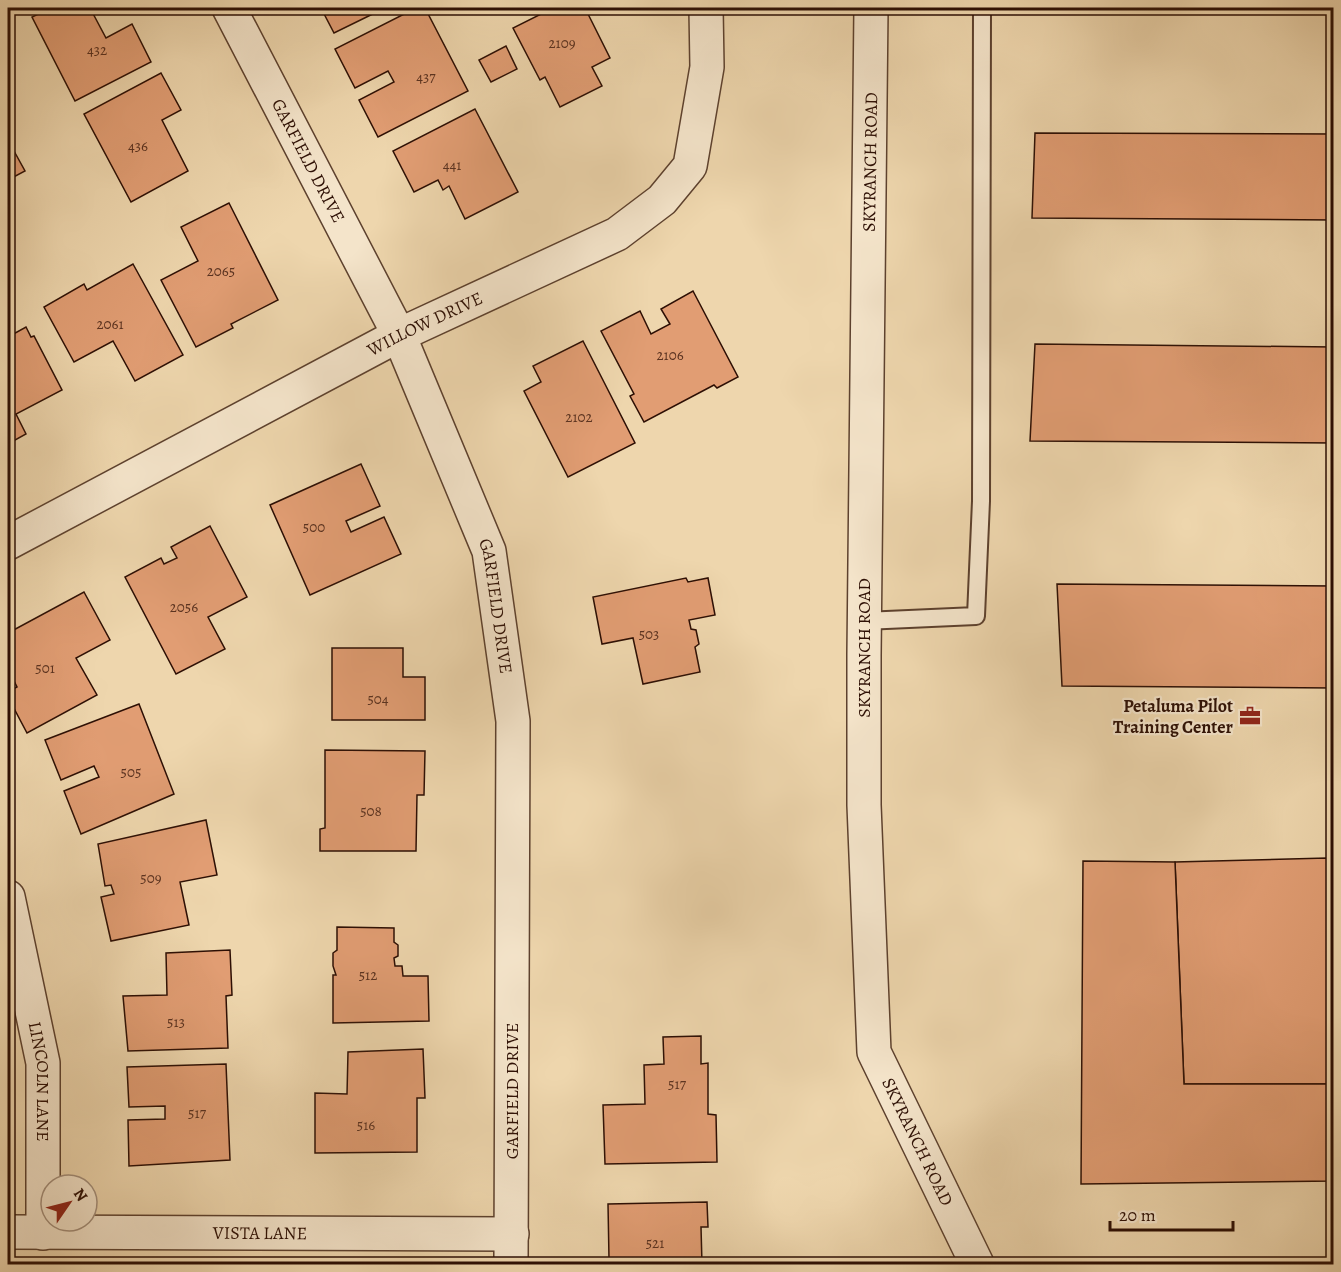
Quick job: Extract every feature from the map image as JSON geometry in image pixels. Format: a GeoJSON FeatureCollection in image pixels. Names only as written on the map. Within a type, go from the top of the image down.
{"type":"FeatureCollection","features":[{"type":"Feature","properties":{"kind":"street","name":"GARFIELD DRIVE"},"geometry":{"type":"LineString","coordinates":[[229,8],[399,335],[489,551],[513,721],[511,1249]]}},
{"type":"Feature","properties":{"kind":"street","name":"WILLOW DRIVE"},"geometry":{"type":"LineString","coordinates":[[8,543],[399,335],[617,234],[662,200],[690,166],[707,67],[706,8]]}},
{"type":"Feature","properties":{"kind":"street","name":"SKYRANCH ROAD"},"geometry":{"type":"LineString","coordinates":[[872,8],[864,621],[864,805],[874,1052],[977,1264]]}},
{"type":"Feature","properties":{"kind":"street","name":"LINCOLN LANE"},"geometry":{"type":"LineString","coordinates":[[8,897],[43,1063],[43,1173]]}},
{"type":"Feature","properties":{"kind":"street","name":"VISTA LANE"},"geometry":{"type":"LineString","coordinates":[[8,1232],[39,1233]]}},
{"type":"Feature","properties":{"kind":"street","name":"VISTA LANE"},"geometry":{"type":"LineString","coordinates":[[43,1233],[511,1249]]}},
{"type":"Feature","properties":{"kind":"lane"},"geometry":{"type":"LineString","coordinates":[[864,621],[976,616],[981,501],[982,8]]}},
{"type":"Feature","properties":{"kind":"building"},"geometry":{"type":"Polygon","coordinates":[[[51,8],[90,8],[106,38],[132,24],[151,62],[75,101],[32,17],[51,8]]]}},
{"type":"Feature","properties":{"kind":"building"},"geometry":{"type":"Polygon","coordinates":[[[321,8],[385,8],[334,33],[321,8]]]}},
{"type":"Feature","properties":{"kind":"building"},"geometry":{"type":"Polygon","coordinates":[[[416,8],[425,8],[468,91],[378,137],[359,100],[394,82],[388,71],[355,88],[335,49],[416,8]]]}},
{"type":"Feature","properties":{"kind":"building"},"geometry":{"type":"Polygon","coordinates":[[[553,8],[585,8],[610,58],[592,67],[602,86],[560,107],[545,77],[540,80],[513,28],[553,8]]]}},
{"type":"Feature","properties":{"kind":"building"},"geometry":{"type":"Polygon","coordinates":[[[506,46],[517,69],[491,82],[479,60],[506,46]]]}},
{"type":"Feature","properties":{"kind":"building"},"geometry":{"type":"Polygon","coordinates":[[[161,73],[181,110],[162,120],[188,171],[131,202],[84,114],[161,73]]]}},
{"type":"Feature","properties":{"kind":"building"},"geometry":{"type":"Polygon","coordinates":[[[475,109],[518,192],[465,219],[449,186],[443,190],[438,180],[414,192],[393,151],[475,109]]]}},
{"type":"Feature","properties":{"kind":"building"},"geometry":{"type":"Polygon","coordinates":[[[1035,133],[1334,134],[1334,220],[1032,218],[1035,133]]]}},
{"type":"Feature","properties":{"kind":"building"},"geometry":{"type":"Polygon","coordinates":[[[14,151],[25,171],[8,180],[8,154],[14,151]]]}},
{"type":"Feature","properties":{"kind":"building"},"geometry":{"type":"Polygon","coordinates":[[[229,203],[278,300],[231,324],[233,328],[196,347],[161,280],[198,261],[181,227],[229,203]]]}},
{"type":"Feature","properties":{"kind":"building"},"geometry":{"type":"Polygon","coordinates":[[[133,264],[183,355],[135,381],[113,341],[74,362],[44,307],[84,284],[87,290],[133,264]]]}},
{"type":"Feature","properties":{"kind":"building"},"geometry":{"type":"Polygon","coordinates":[[[693,291],[738,377],[717,388],[714,385],[644,422],[630,396],[634,394],[601,331],[640,311],[651,334],[670,324],[661,309],[693,291]]]}},
{"type":"Feature","properties":{"kind":"building"},"geometry":{"type":"Polygon","coordinates":[[[26,327],[31,337],[34,336],[62,390],[16,414],[26,434],[8,444],[8,337],[26,327]]]}},
{"type":"Feature","properties":{"kind":"building"},"geometry":{"type":"Polygon","coordinates":[[[583,341],[635,443],[568,477],[524,391],[541,382],[533,366],[583,341]]]}},
{"type":"Feature","properties":{"kind":"building"},"geometry":{"type":"Polygon","coordinates":[[[1035,344],[1334,347],[1334,443],[1030,441],[1035,344]]]}},
{"type":"Feature","properties":{"kind":"building"},"geometry":{"type":"Polygon","coordinates":[[[361,464],[380,506],[346,521],[351,532],[384,517],[401,554],[310,595],[270,505],[361,464]]]}},
{"type":"Feature","properties":{"kind":"building"},"geometry":{"type":"Polygon","coordinates":[[[210,526],[247,597],[208,617],[225,649],[176,674],[125,577],[161,558],[164,564],[177,558],[171,547],[210,526]]]}},
{"type":"Feature","properties":{"kind":"building"},"geometry":{"type":"Polygon","coordinates":[[[686,578],[688,582],[708,578],[715,615],[689,620],[691,629],[696,630],[699,644],[695,647],[700,672],[643,684],[633,638],[602,644],[593,597],[686,578]]]}},
{"type":"Feature","properties":{"kind":"building"},"geometry":{"type":"Polygon","coordinates":[[[1057,584],[1334,586],[1334,688],[1062,686],[1057,584]]]}},
{"type":"Feature","properties":{"kind":"building"},"geometry":{"type":"Polygon","coordinates":[[[84,592],[110,640],[76,658],[97,695],[27,733],[8,697],[8,692],[17,687],[12,677],[8,679],[8,633],[84,592]]]}},
{"type":"Feature","properties":{"kind":"building"},"geometry":{"type":"Polygon","coordinates":[[[332,648],[403,648],[403,677],[425,677],[425,720],[332,720],[332,648]]]}},
{"type":"Feature","properties":{"kind":"building"},"geometry":{"type":"Polygon","coordinates":[[[139,704],[174,794],[81,834],[64,791],[99,777],[94,766],[61,780],[45,740],[139,704]]]}},
{"type":"Feature","properties":{"kind":"building"},"geometry":{"type":"Polygon","coordinates":[[[325,750],[425,751],[424,795],[417,795],[416,851],[320,851],[320,829],[325,828],[325,750]]]}},
{"type":"Feature","properties":{"kind":"building"},"geometry":{"type":"Polygon","coordinates":[[[206,820],[217,875],[180,882],[189,925],[111,941],[101,897],[114,894],[111,885],[105,886],[98,844],[206,820]]]}},
{"type":"Feature","properties":{"kind":"building"},"geometry":{"type":"Polygon","coordinates":[[[1327,858],[1329,1084],[1184,1084],[1175,862],[1327,858]]]}},
{"type":"Feature","properties":{"kind":"building"},"geometry":{"type":"Polygon","coordinates":[[[1083,861],[1175,862],[1184,1084],[1334,1084],[1334,1181],[1081,1184],[1083,861]]]}},
{"type":"Feature","properties":{"kind":"building"},"geometry":{"type":"Polygon","coordinates":[[[337,927],[394,928],[394,942],[398,945],[398,956],[394,958],[395,966],[402,966],[403,976],[428,976],[429,1021],[333,1023],[333,975],[336,975],[333,953],[337,950],[337,927]]]}},
{"type":"Feature","properties":{"kind":"building"},"geometry":{"type":"Polygon","coordinates":[[[230,950],[232,995],[226,996],[228,1048],[128,1051],[123,996],[167,995],[166,953],[230,950]]]}},
{"type":"Feature","properties":{"kind":"building"},"geometry":{"type":"Polygon","coordinates":[[[701,1036],[701,1064],[708,1063],[708,1114],[716,1115],[717,1162],[605,1164],[603,1105],[645,1104],[644,1065],[664,1064],[663,1037],[701,1036]]]}},
{"type":"Feature","properties":{"kind":"building"},"geometry":{"type":"Polygon","coordinates":[[[423,1049],[425,1098],[417,1098],[417,1152],[315,1153],[315,1093],[347,1094],[348,1052],[423,1049]]]}},
{"type":"Feature","properties":{"kind":"building"},"geometry":{"type":"Polygon","coordinates":[[[226,1064],[230,1160],[129,1166],[128,1120],[165,1119],[165,1106],[129,1107],[127,1067],[226,1064]]]}},
{"type":"Feature","properties":{"kind":"building"},"geometry":{"type":"Polygon","coordinates":[[[707,1202],[708,1227],[701,1227],[702,1264],[603,1264],[603,1259],[609,1259],[608,1204],[707,1202]]]}},
{"type":"Feature","properties":{"kind":"place","name":"Petaluma Pilot Training Center"},"geometry":{"type":"Point","coordinates":[1250,716]}}]}
